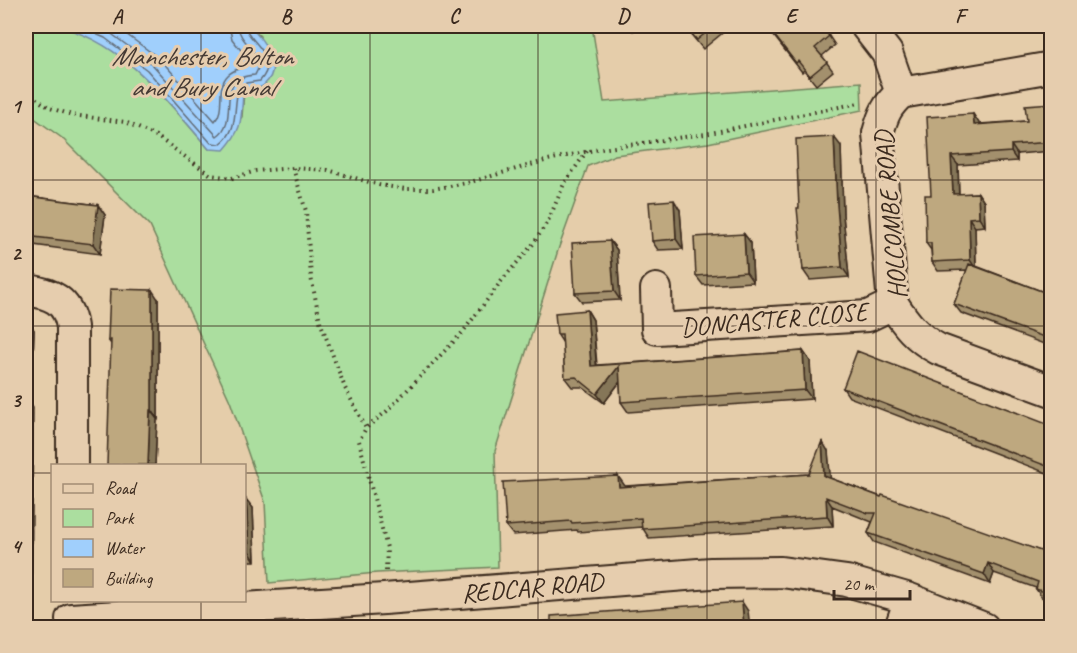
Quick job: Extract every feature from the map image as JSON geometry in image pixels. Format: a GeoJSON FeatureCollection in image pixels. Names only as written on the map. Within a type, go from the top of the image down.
{"type":"FeatureCollection","features":[{"type":"Feature","properties":{"kind":"street"},"geometry":{"type":"LineString","coordinates":[[866,26],[888,53],[893,100],[1052,67]]}},
{"type":"Feature","properties":{"kind":"street","name":"HOLCOMBE ROAD"},"geometry":{"type":"LineString","coordinates":[[893,100],[879,133],[893,304],[906,324],[923,341],[938,349],[1052,391]]}},
{"type":"Feature","properties":{"kind":"street","name":"DONCASTER CLOSE"},"geometry":{"type":"LineString","coordinates":[[656,289],[657,329],[868,316],[893,304]]}},
{"type":"Feature","properties":{"kind":"street"},"geometry":{"type":"LineString","coordinates":[[26,290],[50,296],[62,303],[70,314],[72,327],[72,464]]}},
{"type":"Feature","properties":{"kind":"street","name":"REDCAR ROAD"},"geometry":{"type":"LineString","coordinates":[[71,616],[384,599],[711,573],[781,572],[847,581],[910,599],[984,627]]}},
{"type":"Feature","properties":{"kind":"street"},"geometry":{"type":"LineString","coordinates":[[900,627],[910,599]]}},
{"type":"Feature","properties":{"kind":"path"},"geometry":{"type":"LineString","coordinates":[[26,92],[50,108],[72,115],[126,122],[156,136],[211,175],[232,178],[256,171],[293,168],[328,170],[379,185],[406,189],[433,189],[467,183],[587,151],[705,134],[856,102],[893,100]]}},
{"type":"Feature","properties":{"kind":"path"},"geometry":{"type":"LineString","coordinates":[[384,599],[387,548],[359,441],[366,428],[387,411],[462,333],[534,243],[549,219],[564,184],[587,151]]}},
{"type":"Feature","properties":{"kind":"path"},"geometry":{"type":"LineString","coordinates":[[293,168],[306,211],[310,277],[320,321],[345,388],[366,428]]}},
{"type":"Feature","properties":{"kind":"green space"},"geometry":{"type":"Polygon","coordinates":[[[26,26],[67,28],[109,48],[146,78],[209,149],[242,117],[244,91],[259,88],[260,36],[249,26],[457,26],[461,30],[466,26],[592,26],[604,102],[861,82],[862,110],[708,143],[615,155],[588,166],[559,247],[495,451],[498,567],[377,573],[269,583],[265,502],[230,401],[150,226],[62,138],[26,112],[26,26]]]}},
{"type":"Feature","properties":{"kind":"water","name":"Manchester, Bolton and Bury Canal"},"geometry":{"type":"Polygon","coordinates":[[[55,26],[249,26],[270,53],[272,70],[270,78],[264,85],[243,93],[240,124],[230,143],[224,150],[209,149],[159,92],[122,58],[102,44],[79,33],[55,26]]]}},
{"type":"Feature","properties":{"kind":"building"},"geometry":{"type":"Polygon","coordinates":[[[685,26],[714,26],[697,40],[685,26]]]}},
{"type":"Feature","properties":{"kind":"building"},"geometry":{"type":"Polygon","coordinates":[[[767,26],[820,26],[829,36],[815,48],[827,62],[810,76],[798,61],[796,63],[767,26]]]}},
{"type":"Feature","properties":{"kind":"building"},"geometry":{"type":"Polygon","coordinates":[[[1052,103],[1052,142],[1011,145],[1011,152],[951,156],[953,194],[978,193],[979,217],[969,218],[970,260],[932,262],[931,243],[926,243],[925,195],[931,195],[927,117],[973,114],[974,125],[1027,121],[1025,105],[1052,103]]]}},
{"type":"Feature","properties":{"kind":"building"},"geometry":{"type":"Polygon","coordinates":[[[834,137],[842,267],[803,270],[797,208],[799,208],[796,139],[834,137]]]}},
{"type":"Feature","properties":{"kind":"building"},"geometry":{"type":"Polygon","coordinates":[[[26,196],[98,205],[93,244],[26,236],[26,196]]]}},
{"type":"Feature","properties":{"kind":"building"},"geometry":{"type":"Polygon","coordinates":[[[674,200],[676,239],[652,241],[649,202],[674,200]]]}},
{"type":"Feature","properties":{"kind":"building"},"geometry":{"type":"Polygon","coordinates":[[[744,234],[746,272],[696,276],[694,237],[744,234]]]}},
{"type":"Feature","properties":{"kind":"building"},"geometry":{"type":"Polygon","coordinates":[[[610,241],[614,291],[575,293],[572,243],[610,241]]]}},
{"type":"Feature","properties":{"kind":"building"},"geometry":{"type":"Polygon","coordinates":[[[969,264],[1052,295],[1052,340],[954,304],[969,264]]]}},
{"type":"Feature","properties":{"kind":"building"},"geometry":{"type":"Polygon","coordinates":[[[110,289],[152,290],[152,410],[150,410],[148,464],[107,464],[111,340],[108,340],[110,289]]]}},
{"type":"Feature","properties":{"kind":"building"},"geometry":{"type":"Polygon","coordinates":[[[587,310],[591,366],[803,351],[805,390],[621,402],[619,366],[597,394],[576,377],[565,378],[562,334],[557,334],[555,313],[587,310]]]}},
{"type":"Feature","properties":{"kind":"building"},"geometry":{"type":"Polygon","coordinates":[[[26,321],[28,321],[27,349],[26,349],[26,321]]]}},
{"type":"Feature","properties":{"kind":"building"},"geometry":{"type":"Polygon","coordinates":[[[857,351],[1052,426],[1052,468],[843,388],[857,351]]]}},
{"type":"Feature","properties":{"kind":"building"},"geometry":{"type":"Polygon","coordinates":[[[26,399],[27,399],[26,494],[26,399]]]}},
{"type":"Feature","properties":{"kind":"building"},"geometry":{"type":"Polygon","coordinates":[[[822,441],[824,476],[1052,555],[1052,595],[1036,589],[1038,582],[988,563],[984,574],[868,533],[876,513],[868,513],[826,497],[827,516],[642,529],[641,518],[506,526],[503,482],[618,476],[619,487],[809,474],[822,441]]]}},
{"type":"Feature","properties":{"kind":"building"},"geometry":{"type":"Polygon","coordinates":[[[246,499],[249,551],[246,552],[246,499]]]}},
{"type":"Feature","properties":{"kind":"building"},"geometry":{"type":"Polygon","coordinates":[[[742,602],[744,627],[475,627],[551,621],[551,616],[742,602]]]}},
{"type":"Feature","properties":{"kind":"building"},"geometry":{"type":"Polygon","coordinates":[[[26,611],[28,611],[28,627],[26,627],[26,611]]]}}]}
